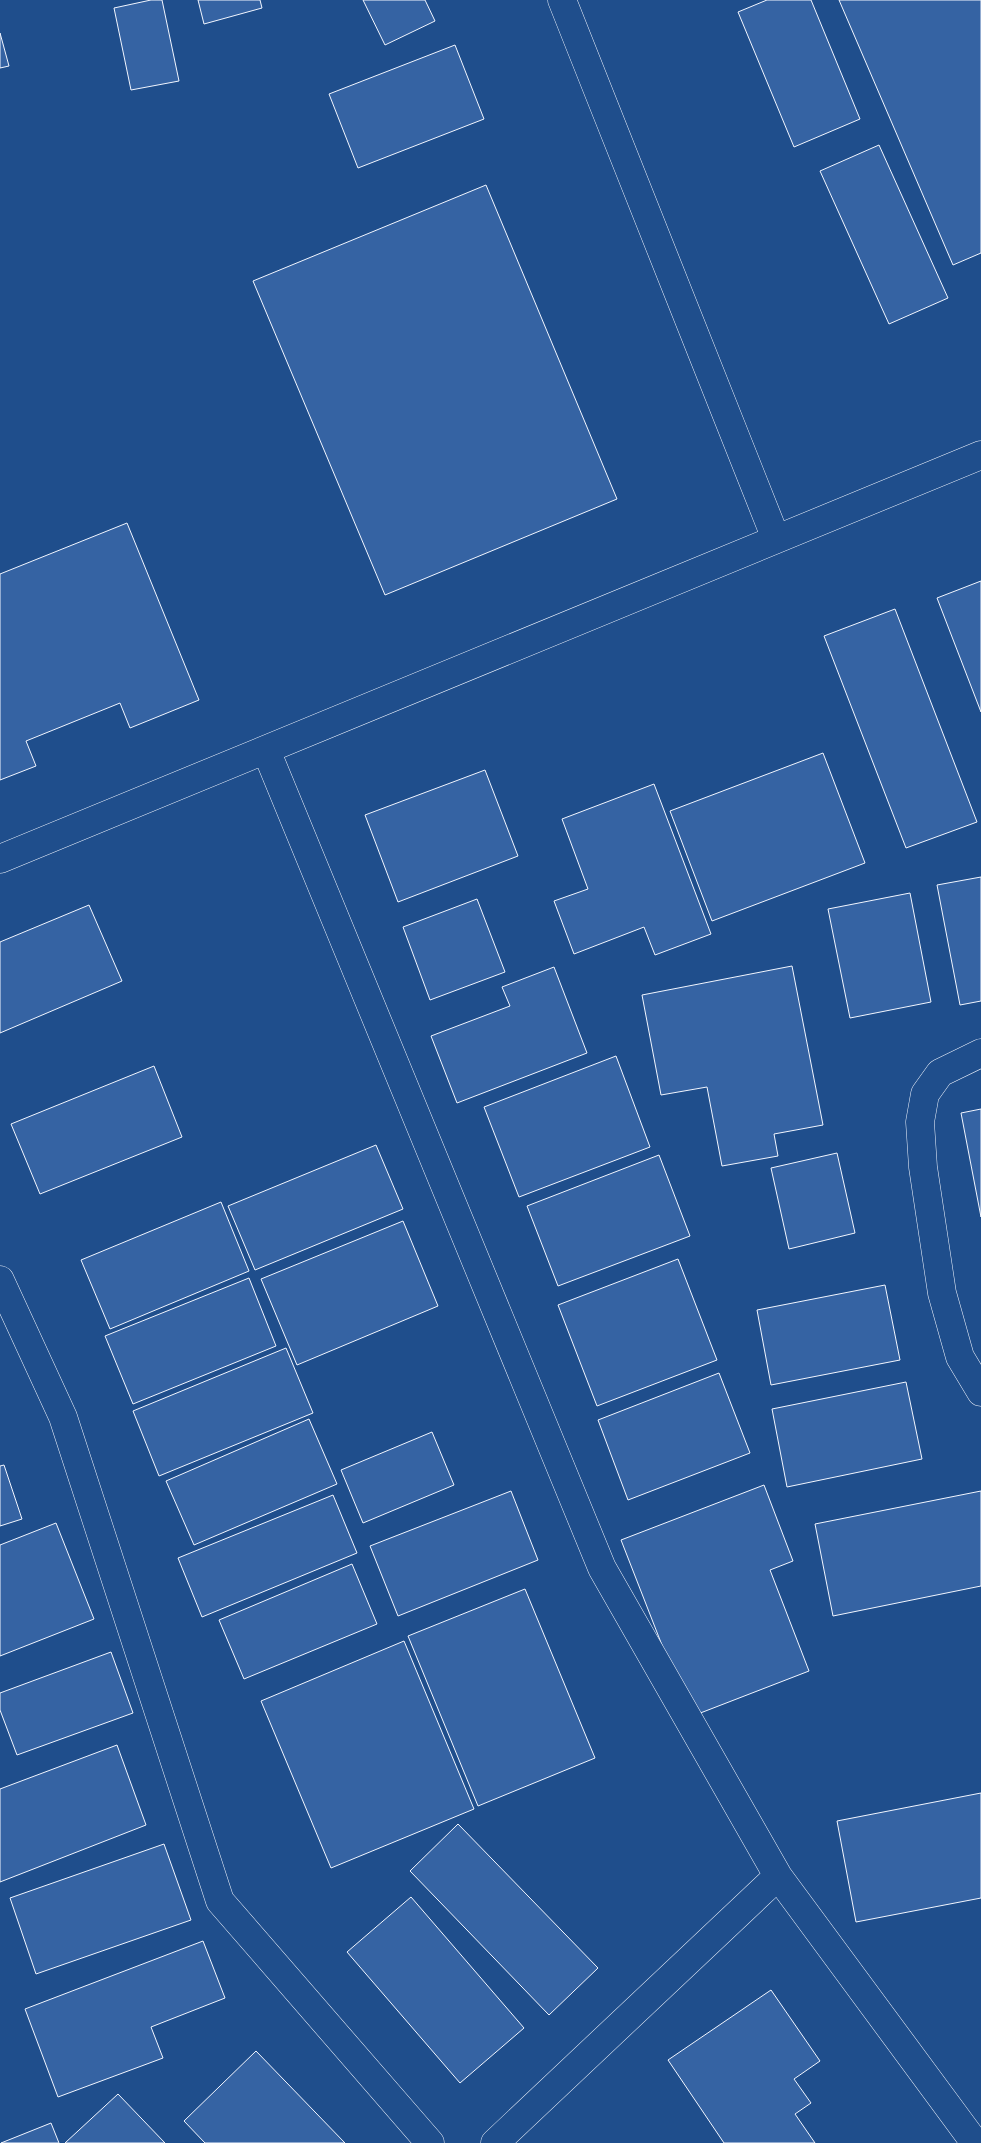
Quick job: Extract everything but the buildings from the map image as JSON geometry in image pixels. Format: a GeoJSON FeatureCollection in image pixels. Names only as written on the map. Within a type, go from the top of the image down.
{"type":"FeatureCollection","features":[{"type":"Feature","properties":{"kind":"street"},"geometry":{"type":"LineString","coordinates":[[562,0],[776,539]]}},
{"type":"Feature","properties":{"kind":"street"},"geometry":{"type":"LineString","coordinates":[[0,859],[981,455]]}},
{"type":"Feature","properties":{"kind":"street"},"geometry":{"type":"LineString","coordinates":[[266,750],[602,1568],[778,1876],[975,2143]]}},
{"type":"Feature","properties":{"kind":"street"},"geometry":{"type":"LineString","coordinates":[[981,1053],[940,1073],[924,1094],[920,1122],[923,1167],[942,1293],[960,1357],[981,1392]]}},
{"type":"Feature","properties":{"kind":"street"},"geometry":{"type":"LineString","coordinates":[[0,1280],[63,1417],[220,1901],[430,2143]]}},
{"type":"Feature","properties":{"kind":"street"},"geometry":{"type":"LineString","coordinates":[[495,2143],[778,1876]]}}]}
